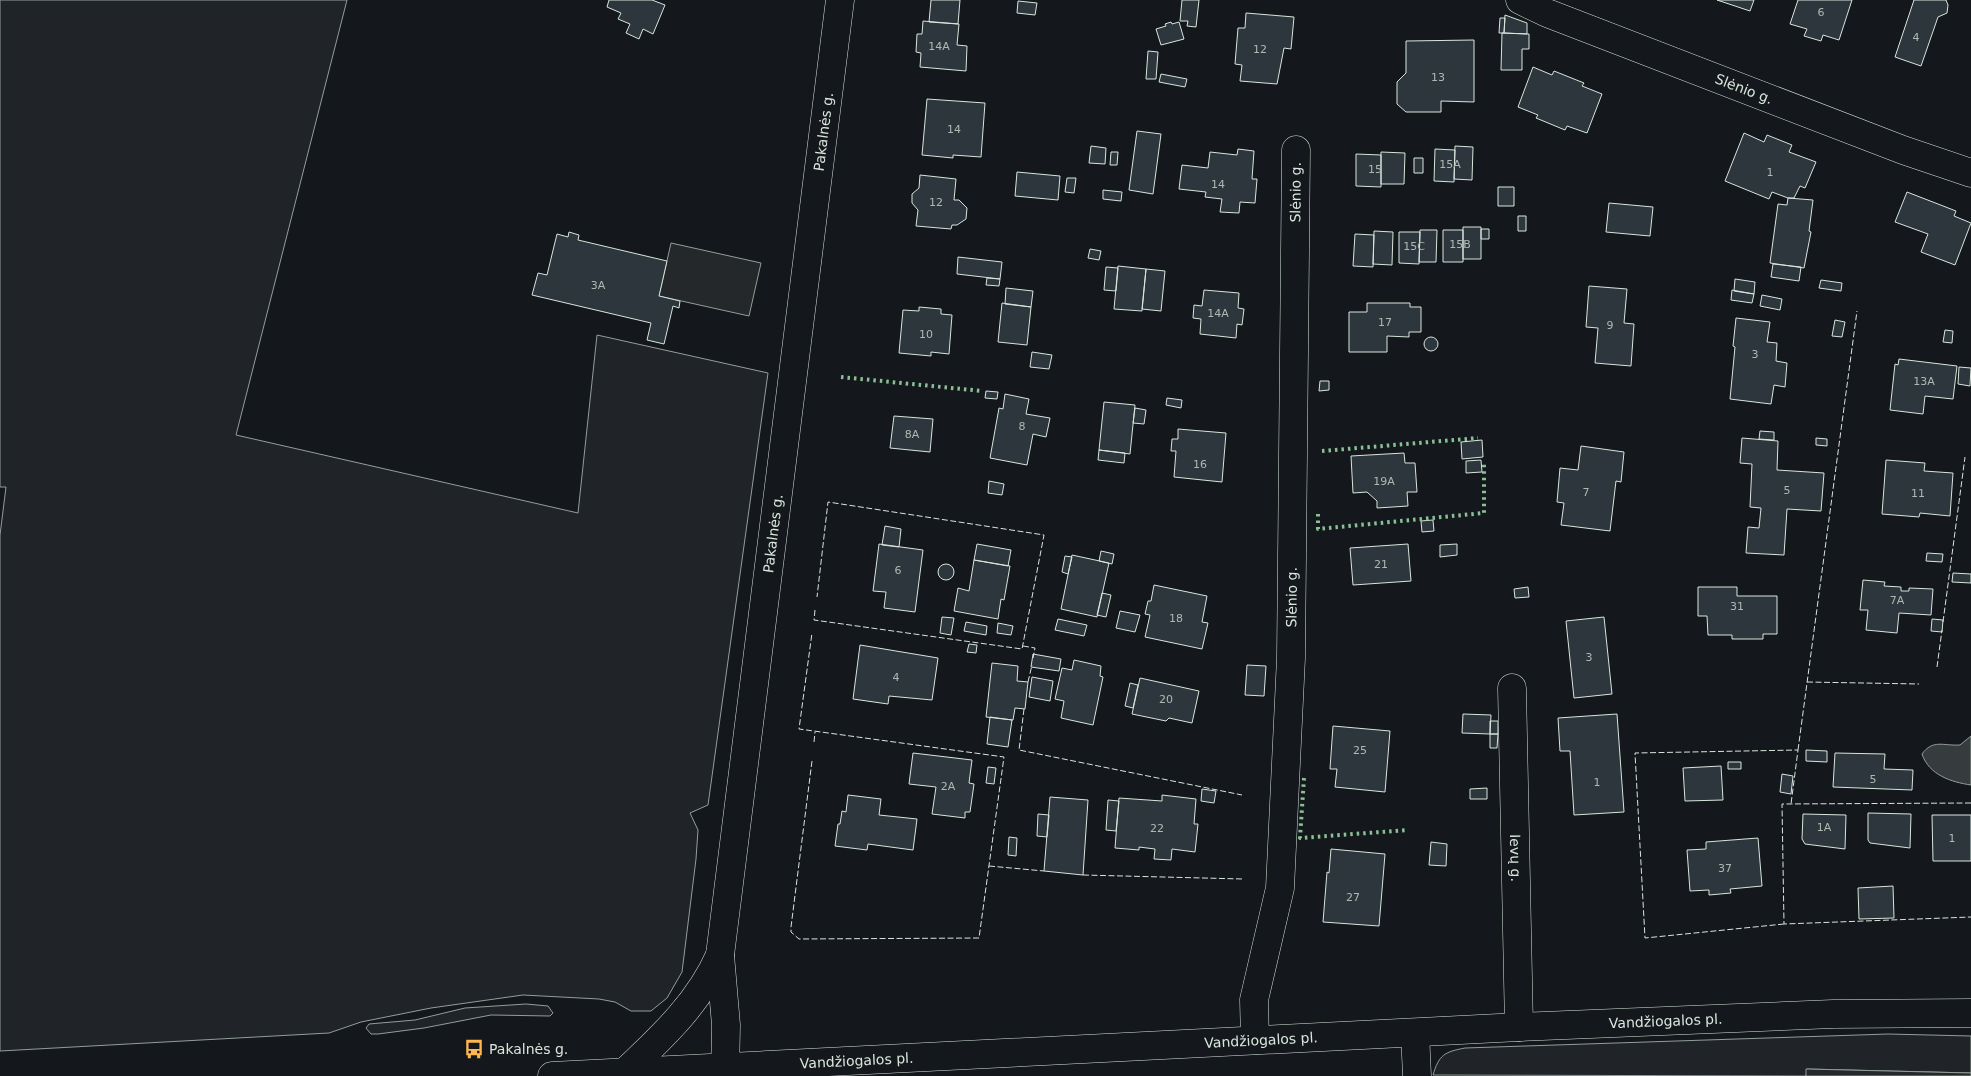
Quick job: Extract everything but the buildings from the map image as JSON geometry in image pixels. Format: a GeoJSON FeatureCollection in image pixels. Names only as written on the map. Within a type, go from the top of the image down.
{"type":"FeatureCollection","features":[{"type":"Feature","properties":{"kind":"street","name":"Pakalnės g."},"geometry":{"type":"LineString","coordinates":[[725,1071],[726,1025],[720,955],[840,0]]}},
{"type":"Feature","properties":{"kind":"street","name":"Slėnio g."},"geometry":{"type":"LineString","coordinates":[[1520,0],[1725,82],[1903,150],[1971,173]]}},
{"type":"Feature","properties":{"kind":"street","name":"Slėnio g."},"geometry":{"type":"LineString","coordinates":[[1255,1040],[1254,1000],[1280,888],[1291,658],[1296,150]]}},
{"type":"Feature","properties":{"kind":"street","name":"Ievų g."},"geometry":{"type":"LineString","coordinates":[[1512,688],[1519,1028]]}},
{"type":"Feature","properties":{"kind":"street"},"geometry":{"type":"LineString","coordinates":[[624,1073],[688,1008],[709,980],[720,955]]}},
{"type":"Feature","properties":{"kind":"street","name":"Vandžiogalos pl."},"geometry":{"type":"LineString","coordinates":[[552,1076],[725,1071],[1415,1032],[1833,1014],[1971,1013]]}},
{"type":"Feature","properties":{"kind":"street"},"geometry":{"type":"LineString","coordinates":[[1415,1032],[1417,1076]]}},
{"type":"Feature","properties":{"kind":"shaded area"},"geometry":{"type":"Polygon","coordinates":[[[0,0],[347,0],[236,435],[578,513],[597,335],[768,373],[708,805],[690,813],[698,830],[682,972],[667,998],[651,1011],[631,1011],[615,1002],[599,999],[523,995],[431,1008],[361,1022],[329,1033],[0,1051],[0,535],[6,487],[0,487],[0,0]]]}},
{"type":"Feature","properties":{"kind":"shaded area"},"geometry":{"type":"Polygon","coordinates":[[[671,243],[761,263],[749,316],[659,296],[671,243]]]}},
{"type":"Feature","properties":{"kind":"shaded area"},"geometry":{"type":"Polygon","coordinates":[[[1971,736],[1971,785],[1956,782],[1942,776],[1935,772],[1925,761],[1922,754],[1930,746],[1939,744],[1960,745],[1971,736]]]}},
{"type":"Feature","properties":{"kind":"shaded area"},"geometry":{"type":"Polygon","coordinates":[[[526,1004],[548,1006],[553,1013],[550,1016],[491,1015],[424,1028],[378,1034],[371,1034],[366,1028],[369,1024],[415,1020],[465,1008],[526,1004]]]}},
{"type":"Feature","properties":{"kind":"shaded area"},"geometry":{"type":"Polygon","coordinates":[[[1888,1034],[1971,1036],[1971,1073],[1807,1069],[1806,1076],[1433,1075],[1443,1056],[1452,1051],[1465,1048],[1888,1034]]]}},
{"type":"Feature","properties":{"kind":"shaded area"},"geometry":{"type":"Polygon","coordinates":[[[1806,1069],[1971,1073],[1971,1076],[1806,1076],[1806,1069]]]}},
{"type":"Feature","properties":{"kind":"hedge"},"geometry":{"type":"LineString","coordinates":[[841,377],[982,391]]}},
{"type":"Feature","properties":{"kind":"hedge"},"geometry":{"type":"LineString","coordinates":[[1322,451],[1478,438]]}},
{"type":"Feature","properties":{"kind":"hedge"},"geometry":{"type":"LineString","coordinates":[[1318,514],[1318,529],[1484,513],[1484,463]]}},
{"type":"Feature","properties":{"kind":"hedge"},"geometry":{"type":"LineString","coordinates":[[1304,778],[1300,838],[1408,830]]}},
{"type":"Feature","properties":{"kind":"fence"},"geometry":{"type":"LineString","coordinates":[[1798,750],[1857,311]]}},
{"type":"Feature","properties":{"kind":"fence"},"geometry":{"type":"LineString","coordinates":[[1943,622],[1965,457]]}},
{"type":"Feature","properties":{"kind":"fence"},"geometry":{"type":"LineString","coordinates":[[815,610],[814,620],[1022,649],[1044,535],[828,502],[817,597]]}},
{"type":"Feature","properties":{"kind":"fence"},"geometry":{"type":"LineString","coordinates":[[1937,667],[1942,630]]}},
{"type":"Feature","properties":{"kind":"fence"},"geometry":{"type":"LineString","coordinates":[[812,633],[799,729],[1004,757],[979,938],[799,939],[791,932],[812,761]]}},
{"type":"Feature","properties":{"kind":"fence"},"geometry":{"type":"LineString","coordinates":[[1023,646],[1035,648],[1033,658]]}},
{"type":"Feature","properties":{"kind":"fence"},"geometry":{"type":"LineString","coordinates":[[1028,682],[1032,665]]}},
{"type":"Feature","properties":{"kind":"fence"},"geometry":{"type":"LineString","coordinates":[[1807,682],[1919,684]]}},
{"type":"Feature","properties":{"kind":"fence"},"geometry":{"type":"LineString","coordinates":[[1024,709],[1019,750],[1242,795]]}},
{"type":"Feature","properties":{"kind":"fence"},"geometry":{"type":"LineString","coordinates":[[814,742],[815,732]]}},
{"type":"Feature","properties":{"kind":"fence"},"geometry":{"type":"LineString","coordinates":[[1784,924],[1645,938],[1635,753],[1798,750],[1791,804]]}},
{"type":"Feature","properties":{"kind":"fence"},"geometry":{"type":"LineString","coordinates":[[1971,803],[1782,804],[1784,924],[1971,917]]}},
{"type":"Feature","properties":{"kind":"fence"},"geometry":{"type":"LineString","coordinates":[[989,866],[1044,871]]}},
{"type":"Feature","properties":{"kind":"fence"},"geometry":{"type":"LineString","coordinates":[[1083,875],[1243,879]]}},
{"type":"Feature","properties":{"kind":"place","name":"Pakalnės g."},"geometry":{"type":"Point","coordinates":[474,1049]}}]}
